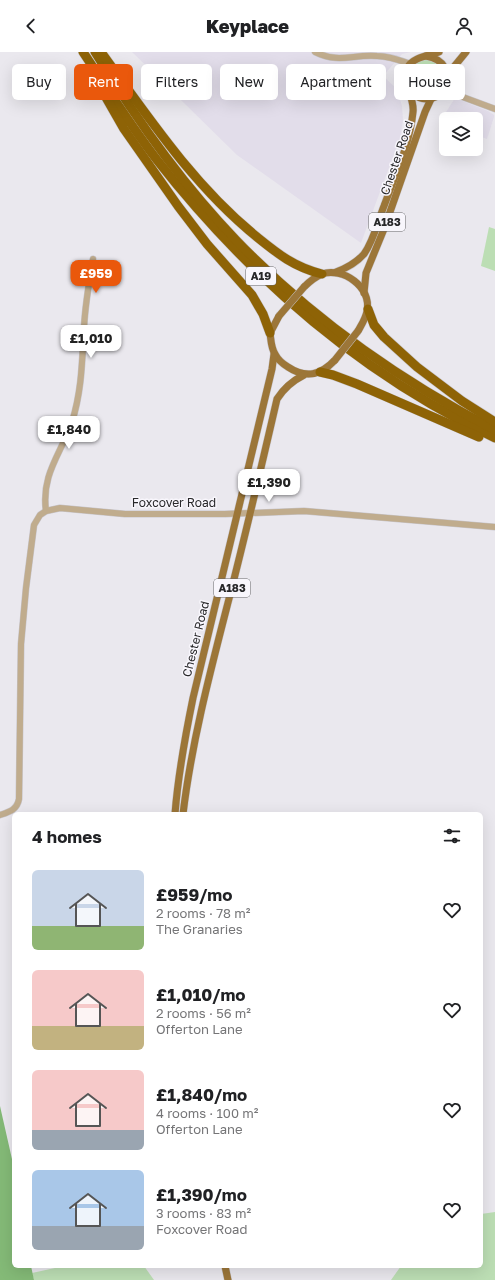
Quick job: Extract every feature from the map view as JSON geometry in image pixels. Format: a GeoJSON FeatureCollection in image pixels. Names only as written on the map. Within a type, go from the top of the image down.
{"type":"FeatureCollection","features":[{"type":"Feature","properties":{"kind":"highway"},"geometry":{"type":"LineString","coordinates":[[82,52],[128,135],[207,244],[252,295],[263,314],[270,333]]}},
{"type":"Feature","properties":{"kind":"highway","name":"A19"},"geometry":{"type":"LineString","coordinates":[[82,52],[125,116],[160,164],[211,225],[264,279],[314,323],[361,358],[432,405],[495,438]]}},
{"type":"Feature","properties":{"kind":"highway","name":"A19"},"geometry":{"type":"LineString","coordinates":[[94,52],[133,112],[180,176],[236,240],[273,276],[319,317],[366,352],[436,398],[495,430]]}},
{"type":"Feature","properties":{"kind":"highway"},"geometry":{"type":"LineString","coordinates":[[101,52],[192,173],[231,214],[279,254],[298,266],[322,274]]}},
{"type":"Feature","properties":{"kind":"highway"},"geometry":{"type":"LineString","coordinates":[[368,309],[374,325],[384,337],[417,367],[462,401],[495,422]]}},
{"type":"Feature","properties":{"kind":"highway"},"geometry":{"type":"LineString","coordinates":[[320,372],[357,384],[495,444]]}},
{"type":"Feature","properties":{"kind":"main road"},"geometry":{"type":"LineString","coordinates":[[410,64],[420,57],[439,52]]}},
{"type":"Feature","properties":{"kind":"main road"},"geometry":{"type":"LineString","coordinates":[[456,64],[466,52]]}},
{"type":"Feature","properties":{"kind":"main road"},"geometry":{"type":"LineString","coordinates":[[426,56],[433,58],[443,64]]}},
{"type":"Feature","properties":{"kind":"main road","name":"Chester Road"},"geometry":{"type":"LineString","coordinates":[[336,272],[350,266],[360,258],[369,244],[404,151],[410,130],[413,111],[411,100]]}},
{"type":"Feature","properties":{"kind":"main road","name":"Chester Road"},"geometry":{"type":"LineString","coordinates":[[364,293],[366,273],[384,230],[431,100]]}},
{"type":"Feature","properties":{"kind":"main road"},"geometry":{"type":"LineString","coordinates":[[336,272],[354,280],[364,293],[368,309],[358,331],[335,360],[320,372],[304,375],[294,371],[282,363],[274,354],[270,333],[279,316],[310,281],[322,274],[336,272]]}},
{"type":"Feature","properties":{"kind":"main road","name":"Chester Road"},"geometry":{"type":"LineString","coordinates":[[175,812],[183,744],[272,370],[274,354]]}},
{"type":"Feature","properties":{"kind":"main road","name":"Chester Road"},"geometry":{"type":"LineString","coordinates":[[183,812],[187,782],[196,735],[251,513],[277,399],[284,389],[294,380],[304,375]]}},
{"type":"Feature","properties":{"kind":"main road"},"geometry":{"type":"LineString","coordinates":[[226,1268],[228,1280]]}},
{"type":"Feature","properties":{"kind":"street"},"geometry":{"type":"LineString","coordinates":[[315,52],[336,59],[375,56],[390,57],[410,64]]}},
{"type":"Feature","properties":{"kind":"street"},"geometry":{"type":"LineString","coordinates":[[465,98],[495,109]]}},
{"type":"Feature","properties":{"kind":"street"},"geometry":{"type":"LineString","coordinates":[[0,815],[13,810],[19,799],[21,644],[34,525],[40,515],[46,511],[44,500],[45,486],[49,473],[71,423],[79,397],[88,285],[93,259]]}},
{"type":"Feature","properties":{"kind":"street","name":"Foxcover Road"},"geometry":{"type":"LineString","coordinates":[[46,511],[60,508],[125,514],[304,511],[495,527]]}},
{"type":"Feature","properties":{"kind":"shaded area"},"geometry":{"type":"Polygon","coordinates":[[[132,52],[411,52],[402,54],[386,73],[386,64],[286,64],[286,100],[386,100],[386,79],[394,86],[394,100],[400,100],[403,120],[400,138],[361,243],[237,155],[181,100],[212,100],[212,64],[144,64],[132,52]]]}},
{"type":"Feature","properties":{"kind":"shaded area"},"geometry":{"type":"Polygon","coordinates":[[[454,100],[460,100],[488,111],[494,115],[494,117],[487,139],[483,138],[483,112],[446,112],[454,100]]]}},
{"type":"Feature","properties":{"kind":"green space"},"geometry":{"type":"Polygon","coordinates":[[[424,60],[430,60],[438,64],[416,64],[424,60]]]}},
{"type":"Feature","properties":{"kind":"green space"},"geometry":{"type":"Polygon","coordinates":[[[489,227],[495,229],[495,271],[481,266],[489,227]]]}},
{"type":"Feature","properties":{"kind":"green space"},"geometry":{"type":"Polygon","coordinates":[[[0,1106],[12,1159],[12,1268],[31,1268],[34,1280],[0,1280],[0,1106]]]}},
{"type":"Feature","properties":{"kind":"green space"},"geometry":{"type":"Polygon","coordinates":[[[495,1212],[495,1280],[391,1280],[400,1268],[483,1268],[483,1214],[495,1212]]]}},
{"type":"Feature","properties":{"kind":"green space"},"geometry":{"type":"Polygon","coordinates":[[[55,1268],[145,1268],[154,1280],[34,1280],[32,1273],[55,1268]]]}}]}
